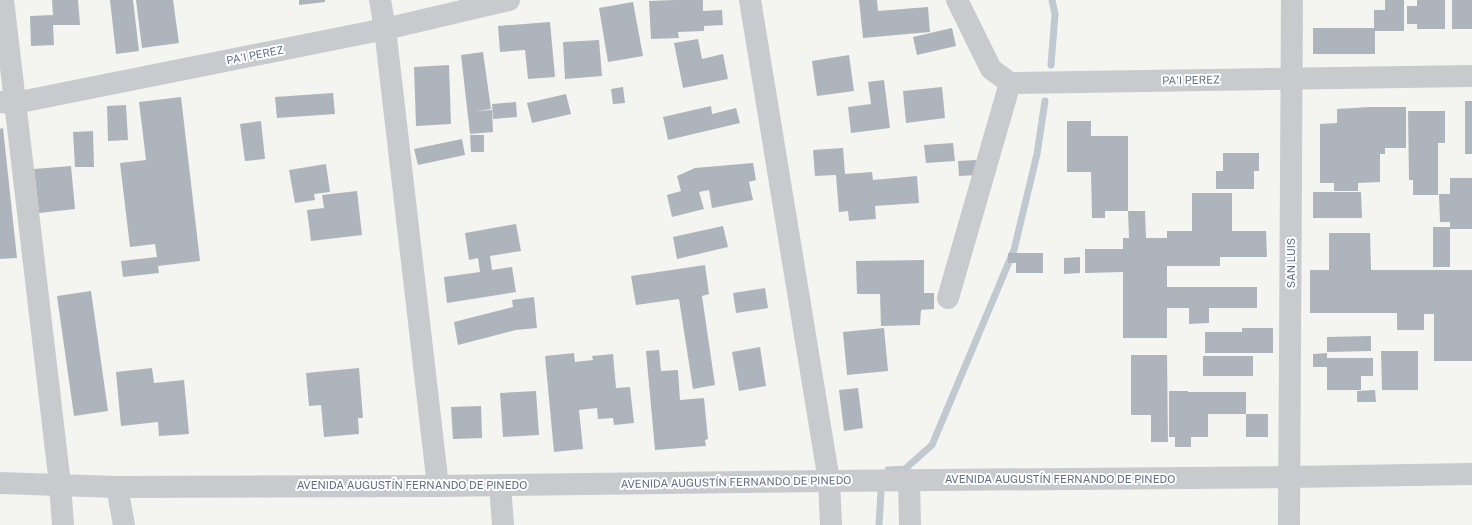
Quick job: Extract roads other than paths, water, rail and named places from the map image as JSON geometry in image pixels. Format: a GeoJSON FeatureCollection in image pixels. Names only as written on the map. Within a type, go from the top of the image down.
{"type":"FeatureCollection","features":[{"type":"Feature","properties":{"kind":"street"},"geometry":{"type":"LineString","coordinates":[[3,0],[8,102],[60,484],[63,525]]}},
{"type":"Feature","properties":{"kind":"street"},"geometry":{"type":"LineString","coordinates":[[380,0],[385,29],[438,486]]}},
{"type":"Feature","properties":{"kind":"street","name":"PA'I PEREZ"},"geometry":{"type":"LineString","coordinates":[[8,102],[385,29],[509,0]]}},
{"type":"Feature","properties":{"kind":"street"},"geometry":{"type":"LineString","coordinates":[[750,0],[829,481],[831,525]]}},
{"type":"Feature","properties":{"kind":"street"},"geometry":{"type":"LineString","coordinates":[[948,298],[1010,83],[991,69],[957,0]]}},
{"type":"Feature","properties":{"kind":"street","name":"SAN LUIS"},"geometry":{"type":"LineString","coordinates":[[1289,525],[1292,0]]}},
{"type":"Feature","properties":{"kind":"street","name":"PA'I PEREZ"},"geometry":{"type":"LineString","coordinates":[[1010,83],[1472,76]]}},
{"type":"Feature","properties":{"kind":"street","name":"AVENIDA AUGUSTÍN FERNANDO DE PINEDO"},"geometry":{"type":"LineString","coordinates":[[0,483],[117,487],[438,486],[1472,474]]}},
{"type":"Feature","properties":{"kind":"street"},"geometry":{"type":"LineString","coordinates":[[909,480],[910,525]]}},
{"type":"Feature","properties":{"kind":"street"},"geometry":{"type":"LineString","coordinates":[[500,485],[504,525]]}},
{"type":"Feature","properties":{"kind":"street"},"geometry":{"type":"LineString","coordinates":[[117,487],[124,525]]}},
{"type":"Feature","properties":{"kind":"waterway"},"geometry":{"type":"LineString","coordinates":[[1051,65],[1055,14],[1052,0]]}},
{"type":"Feature","properties":{"kind":"waterway"},"geometry":{"type":"LineString","coordinates":[[888,470],[905,469],[932,445],[1014,250],[1037,154],[1045,101]]}},
{"type":"Feature","properties":{"kind":"waterway"},"geometry":{"type":"LineString","coordinates":[[879,525],[881,492]]}}]}
